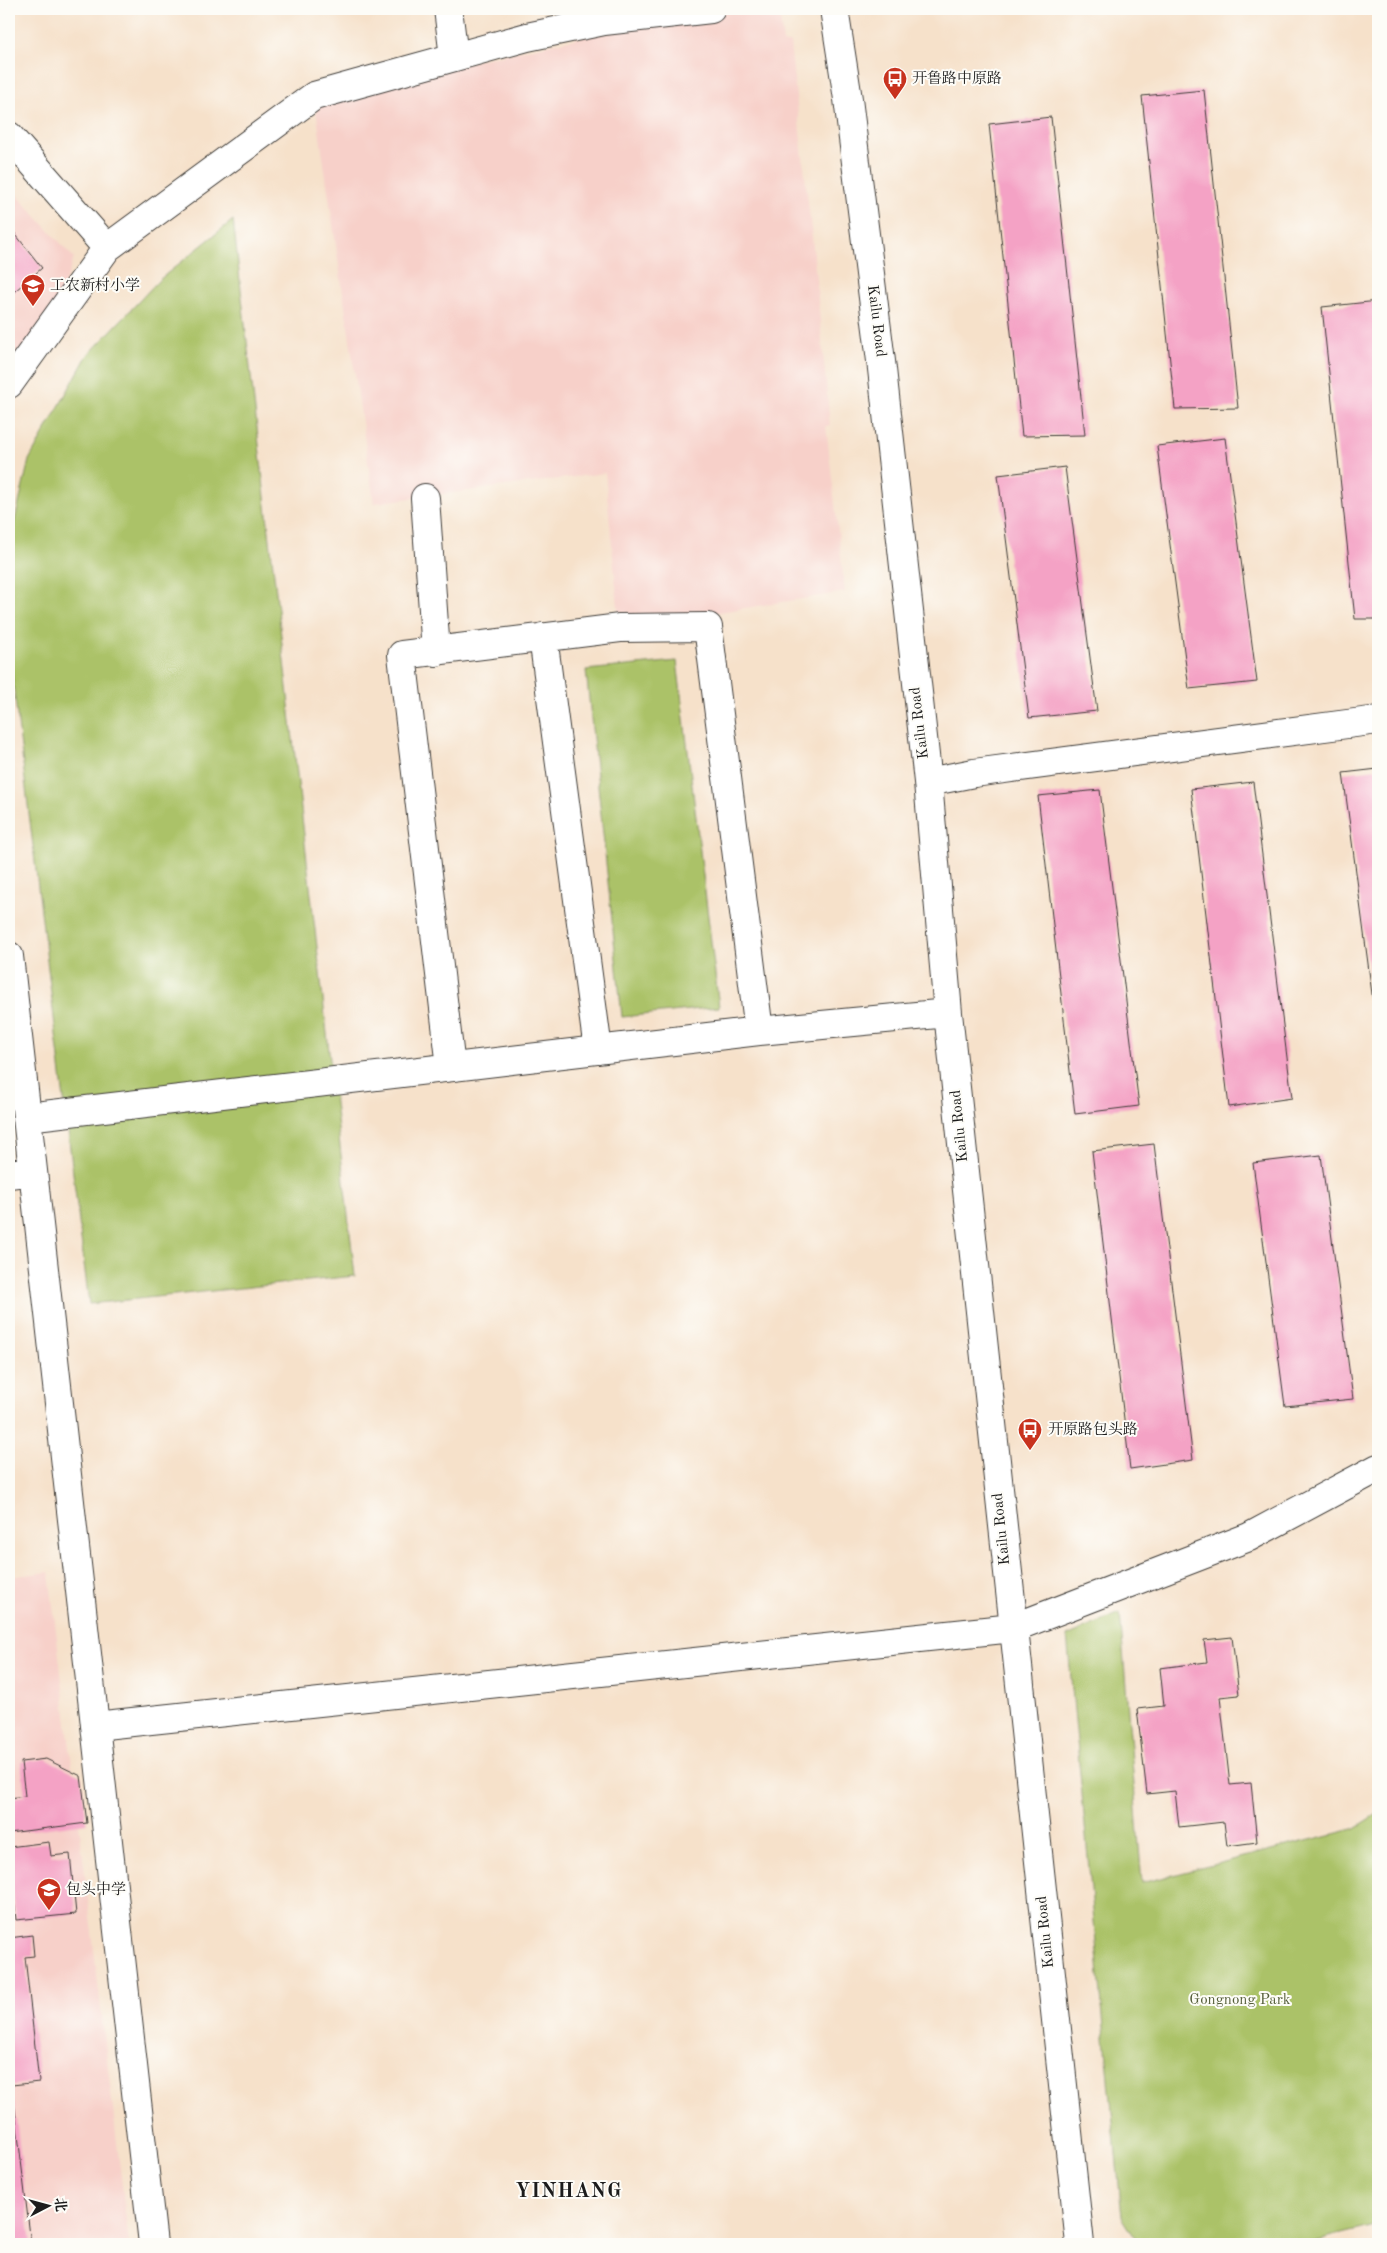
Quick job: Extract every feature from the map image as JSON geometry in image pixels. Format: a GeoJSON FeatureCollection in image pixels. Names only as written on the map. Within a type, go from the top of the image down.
{"type":"FeatureCollection","features":[{"type":"Feature","properties":{"kind":"street"},"geometry":{"type":"LineString","coordinates":[[448,9],[454,57]]}},
{"type":"Feature","properties":{"kind":"street"},"geometry":{"type":"LineString","coordinates":[[9,384],[108,248],[314,96],[604,15],[711,9]]}},
{"type":"Feature","properties":{"kind":"street","name":"Kailu Road"},"geometry":{"type":"LineString","coordinates":[[834,9],[848,99],[881,360],[928,782],[948,1013],[1080,2244]]}},
{"type":"Feature","properties":{"kind":"street"},"geometry":{"type":"LineString","coordinates":[[9,136],[108,248]]}},
{"type":"Feature","properties":{"kind":"street"},"geometry":{"type":"LineString","coordinates":[[425,498],[436,652]]}},
{"type":"Feature","properties":{"kind":"street"},"geometry":{"type":"LineString","coordinates":[[450,1067],[402,655],[542,637],[620,628],[708,627],[759,1031]]}},
{"type":"Feature","properties":{"kind":"street"},"geometry":{"type":"LineString","coordinates":[[542,637],[598,1050]]}},
{"type":"Feature","properties":{"kind":"street"},"geometry":{"type":"LineString","coordinates":[[928,782],[984,772],[1378,720]]}},
{"type":"Feature","properties":{"kind":"street"},"geometry":{"type":"LineString","coordinates":[[9,956],[11,995],[27,1117],[21,1173],[95,1726],[154,2244]]}},
{"type":"Feature","properties":{"kind":"street"},"geometry":{"type":"LineString","coordinates":[[27,1117],[759,1031],[948,1013]]}},
{"type":"Feature","properties":{"kind":"street"},"geometry":{"type":"LineString","coordinates":[[95,1726],[1013,1628],[1249,1537],[1378,1468]]}},
{"type":"Feature","properties":{"kind":"shaded area"},"geometry":{"type":"Polygon","coordinates":[[[711,9],[779,9],[783,43],[790,43],[812,237],[830,425],[826,426],[845,592],[620,628],[605,473],[374,503],[314,96],[711,9]]]}},
{"type":"Feature","properties":{"kind":"shaded area","name":"工农新村小学"},"geometry":{"type":"Polygon","coordinates":[[[9,186],[74,258],[39,356],[9,391],[9,186]]]}},
{"type":"Feature","properties":{"kind":"shaded area","name":"包头中学"},"geometry":{"type":"Polygon","coordinates":[[[49,1572],[129,2244],[9,2244],[9,1577],[49,1572]]]}},
{"type":"Feature","properties":{"kind":"green space"},"geometry":{"type":"Polygon","coordinates":[[[233,220],[355,1276],[89,1304],[12,674],[9,618],[9,546],[29,460],[87,356],[159,280],[233,220]]]}},
{"type":"Feature","properties":{"kind":"green space"},"geometry":{"type":"Polygon","coordinates":[[[677,661],[719,1007],[622,1017],[586,670],[677,661]]]}},
{"type":"Feature","properties":{"kind":"green space","name":"Gongnong Park"},"geometry":{"type":"Polygon","coordinates":[[[1120,1613],[1142,1883],[1353,1829],[1378,1813],[1378,2225],[1301,2244],[1139,2244],[1122,2217],[1067,1636],[1120,1613]]]}},
{"type":"Feature","properties":{"kind":"building"},"geometry":{"type":"Polygon","coordinates":[[[1204,90],[1238,408],[1175,409],[1142,96],[1204,90]]]}},
{"type":"Feature","properties":{"kind":"building"},"geometry":{"type":"Polygon","coordinates":[[[1051,117],[1085,435],[1022,436],[989,124],[1051,117]]]}},
{"type":"Feature","properties":{"kind":"building"},"geometry":{"type":"Polygon","coordinates":[[[9,226],[42,268],[9,296],[9,226]]]}},
{"type":"Feature","properties":{"kind":"building"},"geometry":{"type":"Polygon","coordinates":[[[1378,301],[1378,619],[1355,619],[1322,307],[1378,301]]]}},
{"type":"Feature","properties":{"kind":"building"},"geometry":{"type":"Polygon","coordinates":[[[1225,438],[1257,682],[1189,689],[1157,446],[1225,438]]]}},
{"type":"Feature","properties":{"kind":"building"},"geometry":{"type":"Polygon","coordinates":[[[1065,467],[1097,711],[1029,718],[998,475],[1065,467]]]}},
{"type":"Feature","properties":{"kind":"building"},"geometry":{"type":"Polygon","coordinates":[[[1378,769],[1378,1016],[1375,1017],[1343,773],[1378,769]]]}},
{"type":"Feature","properties":{"kind":"building"},"geometry":{"type":"Polygon","coordinates":[[[1253,782],[1292,1098],[1229,1107],[1191,789],[1253,782]]]}},
{"type":"Feature","properties":{"kind":"building"},"geometry":{"type":"Polygon","coordinates":[[[1100,790],[1139,1106],[1075,1114],[1038,796],[1100,790]]]}},
{"type":"Feature","properties":{"kind":"building"},"geometry":{"type":"Polygon","coordinates":[[[1154,1144],[1193,1460],[1130,1469],[1092,1151],[1154,1144]]]}},
{"type":"Feature","properties":{"kind":"building"},"geometry":{"type":"Polygon","coordinates":[[[1321,1155],[1353,1399],[1285,1406],[1253,1163],[1321,1155]]]}},
{"type":"Feature","properties":{"kind":"building"},"geometry":{"type":"Polygon","coordinates":[[[1232,1637],[1239,1695],[1220,1697],[1230,1785],[1251,1783],[1257,1842],[1227,1846],[1224,1822],[1179,1827],[1175,1791],[1147,1794],[1137,1709],[1164,1706],[1160,1668],[1207,1662],[1204,1640],[1232,1637]]]}},
{"type":"Feature","properties":{"kind":"building"},"geometry":{"type":"Polygon","coordinates":[[[46,1759],[81,1776],[87,1823],[9,1833],[9,1798],[25,1796],[21,1762],[46,1759]]]}},
{"type":"Feature","properties":{"kind":"building"},"geometry":{"type":"Polygon","coordinates":[[[49,1842],[51,1856],[70,1854],[76,1914],[16,1920],[9,1847],[49,1842]]]}},
{"type":"Feature","properties":{"kind":"building"},"geometry":{"type":"Polygon","coordinates":[[[32,1935],[34,1956],[25,1957],[39,2082],[12,2085],[31,2244],[9,2244],[9,1938],[32,1935]]]}},
{"type":"Feature","properties":{"kind":"place","name":"开鲁路中原路"},"geometry":{"type":"Point","coordinates":[895,100]}},
{"type":"Feature","properties":{"kind":"place","name":"工农新村小学"},"geometry":{"type":"Point","coordinates":[33,307]}},
{"type":"Feature","properties":{"kind":"place","name":"开原路包头路"},"geometry":{"type":"Point","coordinates":[1030,1451]}},
{"type":"Feature","properties":{"kind":"place","name":"包头中学"},"geometry":{"type":"Point","coordinates":[49,1911]}},
{"type":"Feature","properties":{"kind":"district","name":"YINHANG"},"geometry":{"type":"Point","coordinates":[569,2192]}}]}
